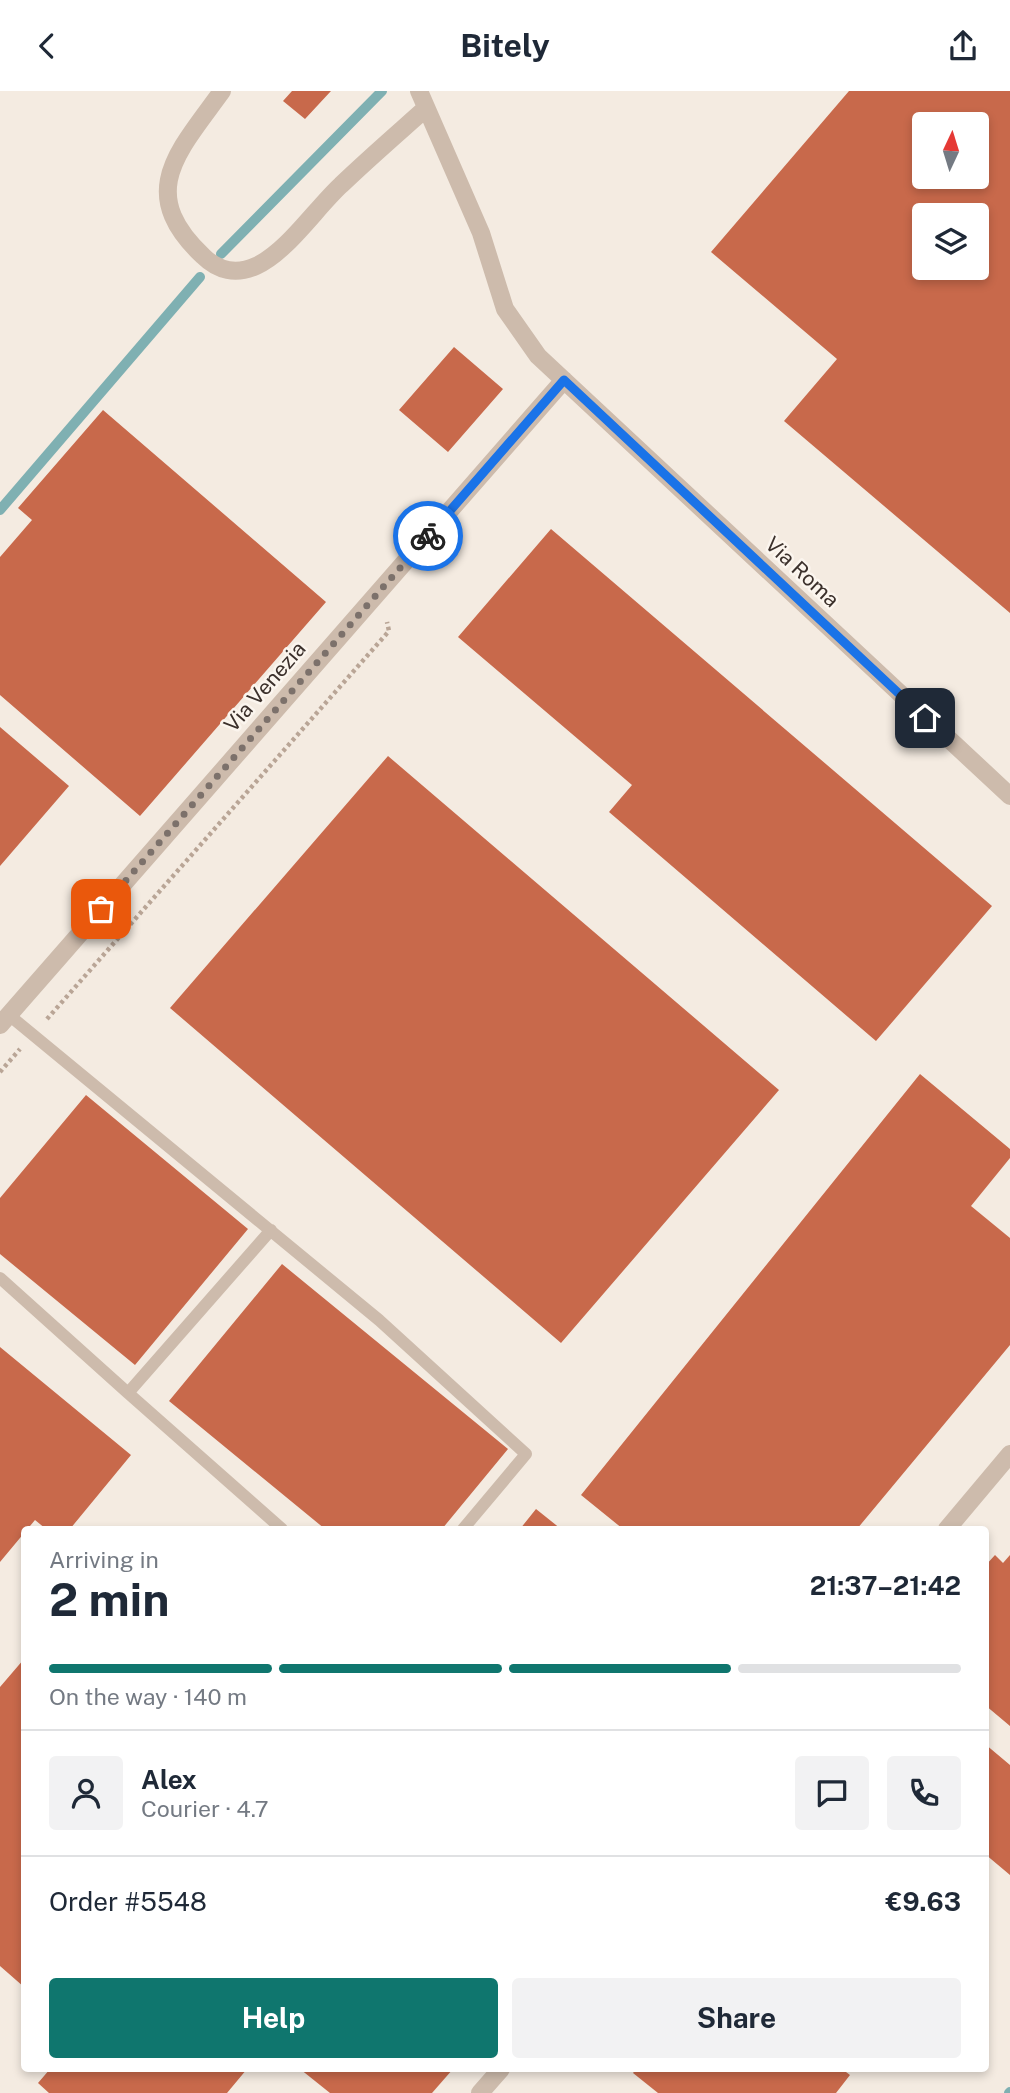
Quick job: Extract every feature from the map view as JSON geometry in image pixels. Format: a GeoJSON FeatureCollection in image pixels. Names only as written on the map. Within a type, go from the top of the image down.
{"type":"FeatureCollection","features":[{"type":"Feature","properties":{"kind":"street"},"geometry":{"type":"LineString","coordinates":[[222,91],[177,154],[170,175],[167,207],[196,249],[209,262],[232,271],[258,265],[279,249],[340,185],[425,109]]}},
{"type":"Feature","properties":{"kind":"street","name":"Via Roma"},"geometry":{"type":"LineString","coordinates":[[419,91],[481,233],[505,309],[538,356],[1010,796]]}},
{"type":"Feature","properties":{"kind":"street","name":"Via Venezia"},"geometry":{"type":"LineString","coordinates":[[4,1020],[564,380]]}},
{"type":"Feature","properties":{"kind":"street"},"geometry":{"type":"LineString","coordinates":[[950,1526],[1010,1454]]}},
{"type":"Feature","properties":{"kind":"street"},"geometry":{"type":"LineString","coordinates":[[481,2093],[498,2072]]}},
{"type":"Feature","properties":{"kind":"lane"},"geometry":{"type":"LineString","coordinates":[[4,1020],[33,1035],[271,1230],[379,1320],[526,1454],[466,1526]]}},
{"type":"Feature","properties":{"kind":"lane"},"geometry":{"type":"LineString","coordinates":[[128,1393],[271,1230]]}},
{"type":"Feature","properties":{"kind":"lane"},"geometry":{"type":"LineString","coordinates":[[0,1278],[279,1526]]}},
{"type":"Feature","properties":{"kind":"path"},"geometry":{"type":"LineString","coordinates":[[0,1073],[389,631],[387,615]]}},
{"type":"Feature","properties":{"kind":"building"},"geometry":{"type":"Polygon","coordinates":[[[292,91],[331,91],[305,119],[283,101],[292,91]]]}},
{"type":"Feature","properties":{"kind":"building"},"geometry":{"type":"Polygon","coordinates":[[[849,91],[1010,91],[1010,613],[784,421],[837,359],[711,252],[849,91]]]}},
{"type":"Feature","properties":{"kind":"building"},"geometry":{"type":"Polygon","coordinates":[[[454,347],[503,389],[448,452],[399,410],[454,347]]]}},
{"type":"Feature","properties":{"kind":"building"},"geometry":{"type":"Polygon","coordinates":[[[103,410],[326,602],[140,816],[0,695],[0,557],[32,520],[18,508],[103,410]]]}},
{"type":"Feature","properties":{"kind":"building"},"geometry":{"type":"Polygon","coordinates":[[[551,529],[992,906],[876,1041],[609,812],[632,785],[458,637],[551,529]]]}},
{"type":"Feature","properties":{"kind":"building"},"geometry":{"type":"Polygon","coordinates":[[[0,727],[69,786],[0,866],[0,727]]]}},
{"type":"Feature","properties":{"kind":"building"},"geometry":{"type":"Polygon","coordinates":[[[388,756],[779,1090],[561,1343],[170,1008],[388,756]]]}},
{"type":"Feature","properties":{"kind":"building"},"geometry":{"type":"Polygon","coordinates":[[[920,1074],[1010,1149],[1010,1158],[971,1206],[1010,1238],[1010,1345],[859,1526],[619,1526],[581,1495],[920,1074]]]}},
{"type":"Feature","properties":{"kind":"building"},"geometry":{"type":"Polygon","coordinates":[[[86,1095],[248,1229],[135,1365],[0,1254],[0,1198],[86,1095]]]}},
{"type":"Feature","properties":{"kind":"building"},"geometry":{"type":"Polygon","coordinates":[[[282,1264],[508,1449],[444,1526],[321,1526],[169,1401],[282,1264]]]}},
{"type":"Feature","properties":{"kind":"building"},"geometry":{"type":"Polygon","coordinates":[[[0,1347],[131,1455],[72,1526],[42,1526],[35,1520],[30,1526],[21,1526],[21,1537],[0,1562],[0,1347]]]}},
{"type":"Feature","properties":{"kind":"building"},"geometry":{"type":"Polygon","coordinates":[[[536,1509],[557,1526],[522,1526],[536,1509]]]}},
{"type":"Feature","properties":{"kind":"building"},"geometry":{"type":"Polygon","coordinates":[[[995,1555],[1003,1563],[1010,1555],[1010,1726],[989,1708],[989,1562],[995,1555]]]}},
{"type":"Feature","properties":{"kind":"building"},"geometry":{"type":"Polygon","coordinates":[[[21,1662],[21,1984],[0,1966],[0,1687],[21,1662]]]}},
{"type":"Feature","properties":{"kind":"building"},"geometry":{"type":"Polygon","coordinates":[[[989,1747],[1010,1765],[1010,1875],[989,1857],[989,1747]]]}},
{"type":"Feature","properties":{"kind":"building"},"geometry":{"type":"Polygon","coordinates":[[[47,2072],[244,2072],[227,2093],[49,2093],[38,2083],[47,2072]]]}},
{"type":"Feature","properties":{"kind":"building"},"geometry":{"type":"Polygon","coordinates":[[[304,2072],[450,2072],[432,2093],[330,2093],[304,2072]]]}},
{"type":"Feature","properties":{"kind":"building"},"geometry":{"type":"Polygon","coordinates":[[[846,2072],[850,2075],[836,2093],[658,2093],[633,2073],[846,2072]]]}},
{"type":"Feature","properties":{"kind":"waterway"},"geometry":{"type":"LineString","coordinates":[[221,254],[382,91]]}},
{"type":"Feature","properties":{"kind":"waterway"},"geometry":{"type":"LineString","coordinates":[[0,510],[200,277]]}},
{"type":"Feature","properties":{"kind":"way so far"},"geometry":{"type":"LineString","coordinates":[[101,909],[428,536]]}},
{"type":"Feature","properties":{"kind":"route"},"geometry":{"type":"LineString","coordinates":[[428,536],[564,380],[925,718]]}}]}
